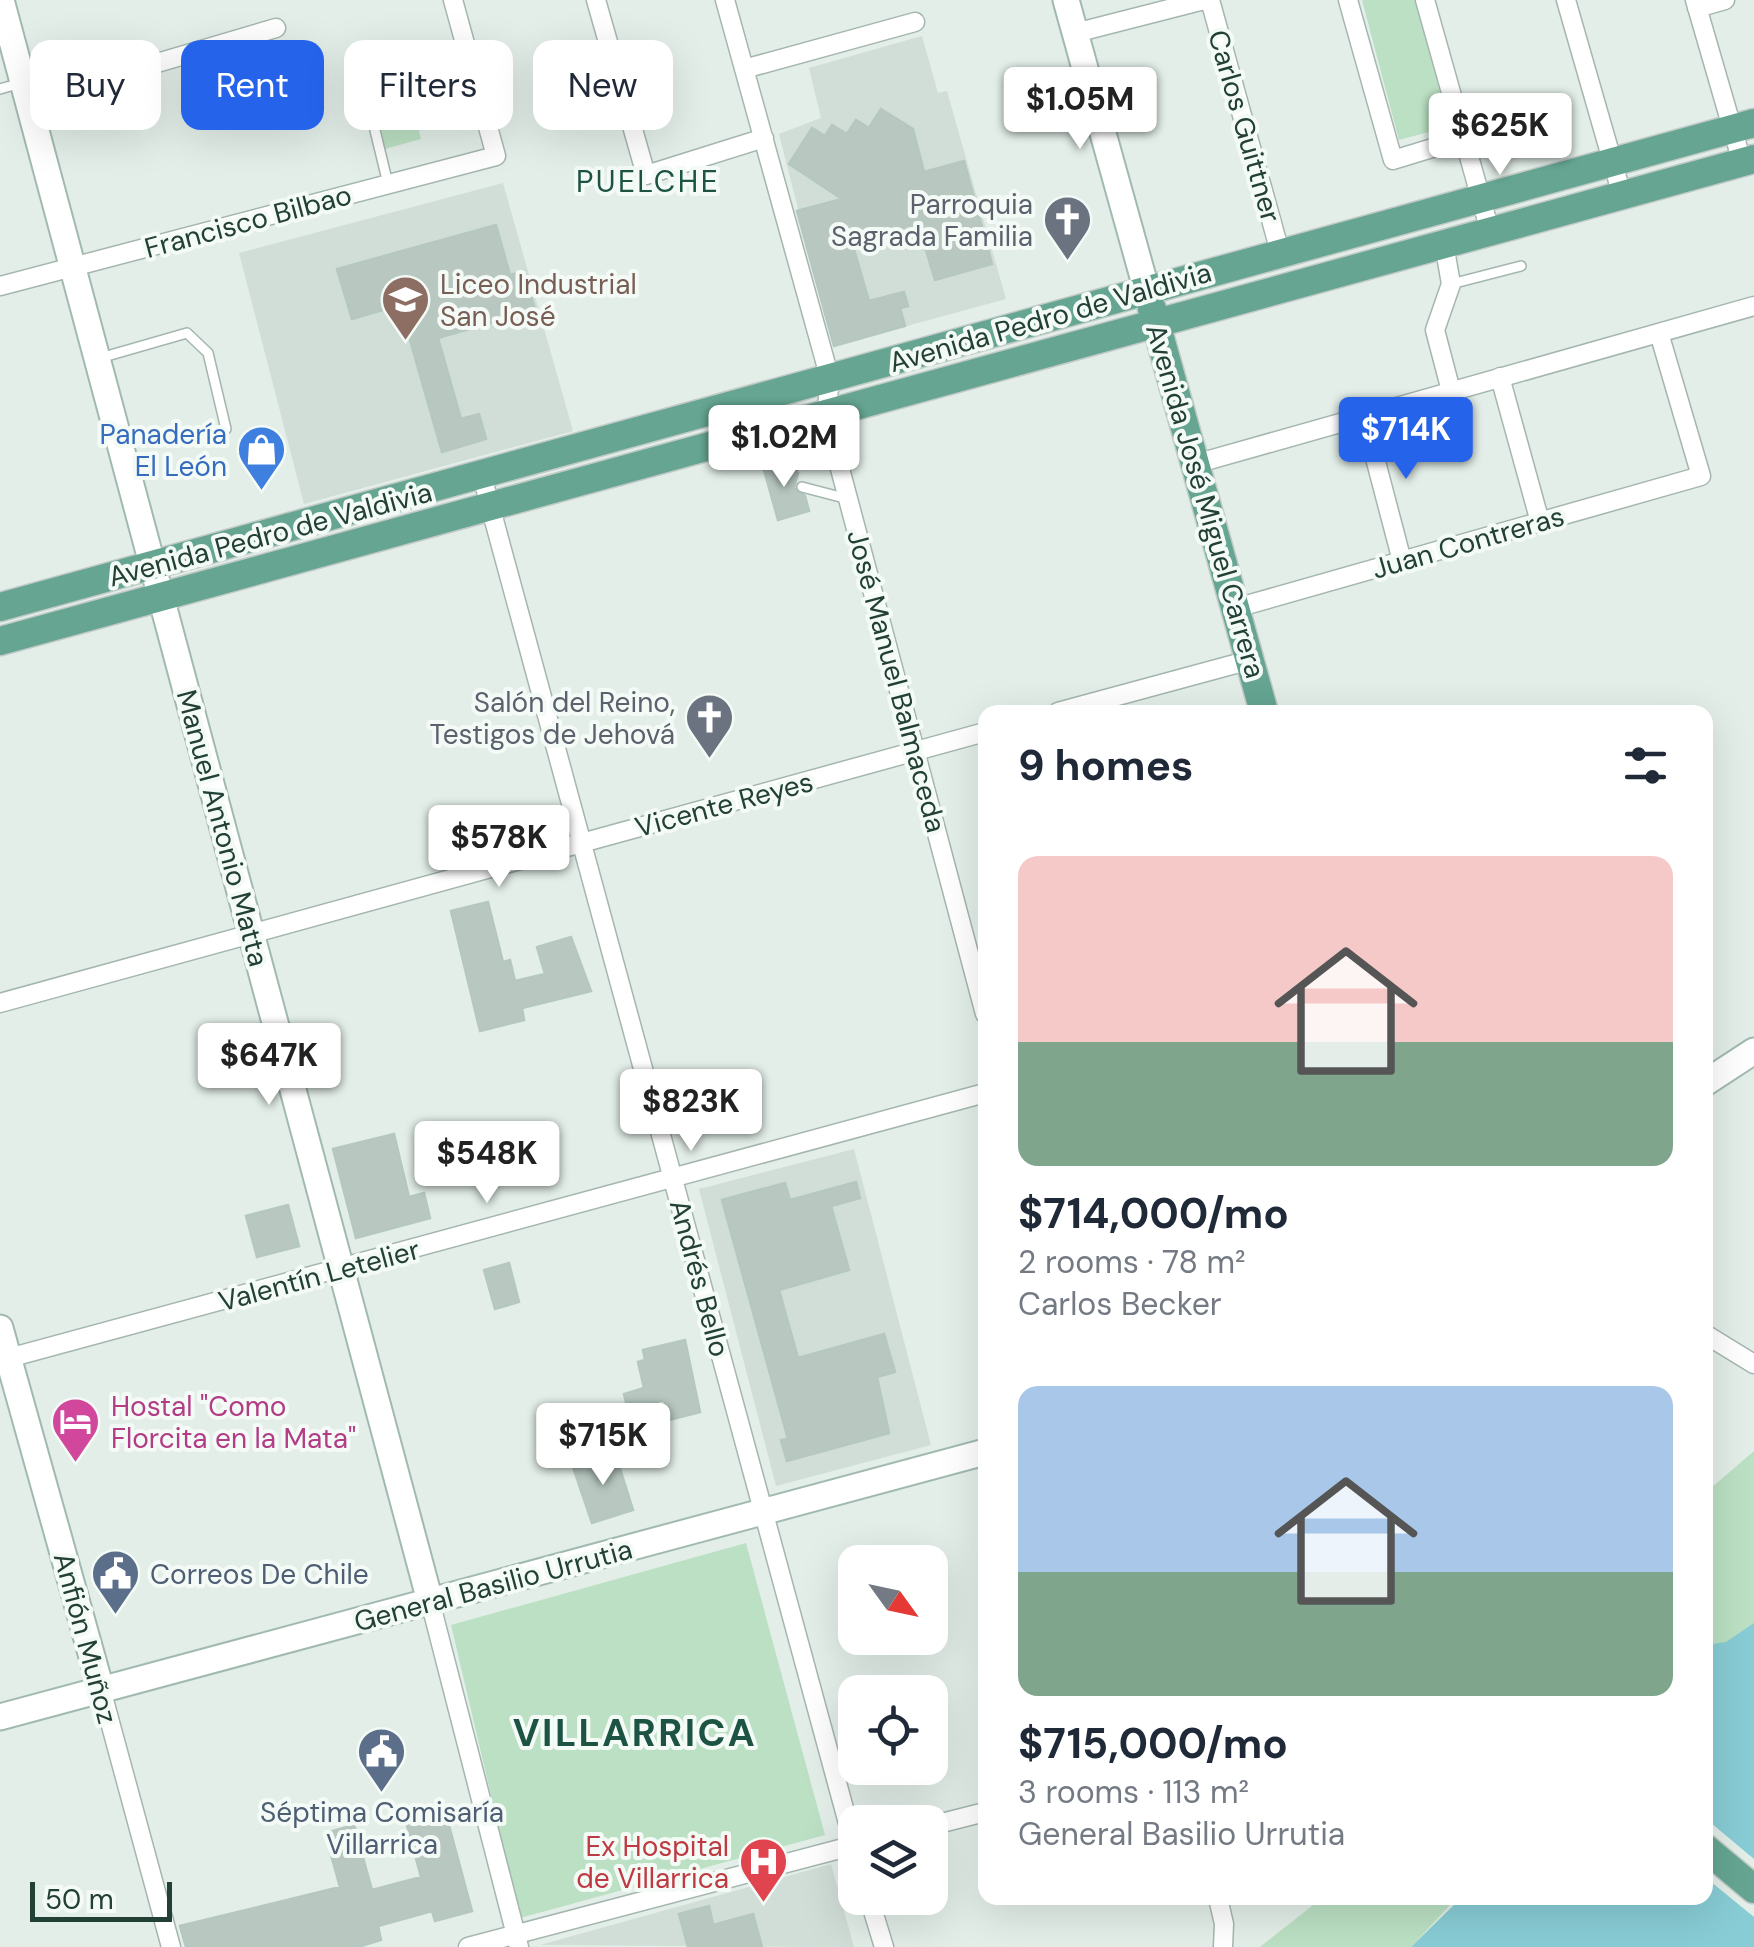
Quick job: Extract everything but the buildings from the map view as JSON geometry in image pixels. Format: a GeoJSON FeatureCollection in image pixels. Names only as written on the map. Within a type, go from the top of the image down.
{"type":"FeatureCollection","features":[{"type":"Feature","properties":{"kind":"main road","name":"Avenida Pedro de Valdivia"},"geometry":{"type":"LineString","coordinates":[[0,607],[1743,126]]}},
{"type":"Feature","properties":{"kind":"main road","name":"Avenida Pedro de Valdivia"},"geometry":{"type":"LineString","coordinates":[[0,641],[797,424],[829,426],[1156,324],[1748,160]]}},
{"type":"Feature","properties":{"kind":"main road","name":"Avenida José Miguel Carrera"},"geometry":{"type":"LineString","coordinates":[[1146,288],[1262,705]]}},
{"type":"Feature","properties":{"kind":"main road"},"geometry":{"type":"LineString","coordinates":[[1713,1855],[1754,1888]]}},
{"type":"Feature","properties":{"kind":"street","name":"Manuel Antonio Matta"},"geometry":{"type":"LineString","coordinates":[[1,0],[17,91],[72,266],[518,1941]]}},
{"type":"Feature","properties":{"kind":"street","name":"Francisco Bilbao"},"geometry":{"type":"LineString","coordinates":[[0,286],[496,156],[453,0]]}},
{"type":"Feature","properties":{"kind":"street"},"geometry":{"type":"LineString","coordinates":[[596,0],[646,176],[764,138]]}},
{"type":"Feature","properties":{"kind":"street","name":"José Manuel Balmaceda"},"geometry":{"type":"LineString","coordinates":[[725,0],[830,379],[829,426],[978,988]]}},
{"type":"Feature","properties":{"kind":"street","name":"Avenida José Miguel Carrera"},"geometry":{"type":"LineString","coordinates":[[1066,0],[1146,288]]}},
{"type":"Feature","properties":{"kind":"street"},"geometry":{"type":"LineString","coordinates":[[1075,33],[1207,0]]}},
{"type":"Feature","properties":{"kind":"street","name":"Carlos Guittner"},"geometry":{"type":"LineString","coordinates":[[1207,0],[1280,252]]}},
{"type":"Feature","properties":{"kind":"street"},"geometry":{"type":"LineString","coordinates":[[1348,0],[1393,160],[1462,139]]}},
{"type":"Feature","properties":{"kind":"street"},"geometry":{"type":"LineString","coordinates":[[1425,0],[1490,231]]}},
{"type":"Feature","properties":{"kind":"street"},"geometry":{"type":"LineString","coordinates":[[1566,0],[1622,195]]}},
{"type":"Feature","properties":{"kind":"street"},"geometry":{"type":"LineString","coordinates":[[1725,0],[1696,4],[1743,126],[1748,160]]}},
{"type":"Feature","properties":{"kind":"street"},"geometry":{"type":"LineString","coordinates":[[744,69],[914,22]]}},
{"type":"Feature","properties":{"kind":"street"},"geometry":{"type":"LineString","coordinates":[[17,91],[276,28]]}},
{"type":"Feature","properties":{"kind":"street"},"geometry":{"type":"LineString","coordinates":[[1444,244],[1451,284],[1435,330],[1451,392]]}},
{"type":"Feature","properties":{"kind":"street"},"geometry":{"type":"LineString","coordinates":[[1195,464],[1754,306]]}},
{"type":"Feature","properties":{"kind":"street","name":"Juan Contreras"},"geometry":{"type":"LineString","coordinates":[[1236,608],[1701,476],[1658,333]]}},
{"type":"Feature","properties":{"kind":"street"},"geometry":{"type":"LineString","coordinates":[[1500,378],[1540,522]]}},
{"type":"Feature","properties":{"kind":"street"},"geometry":{"type":"LineString","coordinates":[[1364,416],[1402,561]]}},
{"type":"Feature","properties":{"kind":"street","name":"Andrés Bello"},"geometry":{"type":"LineString","coordinates":[[482,476],[844,1805]]}},
{"type":"Feature","properties":{"kind":"street"},"geometry":{"type":"LineString","coordinates":[[1084,705],[1250,660]]}},
{"type":"Feature","properties":{"kind":"street","name":"Vicente Reyes"},"geometry":{"type":"LineString","coordinates":[[0,1003],[978,734]]}},
{"type":"Feature","properties":{"kind":"street"},"geometry":{"type":"LineString","coordinates":[[1713,1078],[1754,1050]]}},
{"type":"Feature","properties":{"kind":"street","name":"Valentín Letelier"},"geometry":{"type":"LineString","coordinates":[[4,1359],[978,1095]]}},
{"type":"Feature","properties":{"kind":"street","name":"Anfión Muñoz"},"geometry":{"type":"LineString","coordinates":[[0,1328],[4,1359],[171,1947]]}},
{"type":"Feature","properties":{"kind":"street"},"geometry":{"type":"LineString","coordinates":[[1713,1339],[1754,1364]]}},
{"type":"Feature","properties":{"kind":"street","name":"General Basilio Urrutia"},"geometry":{"type":"LineString","coordinates":[[0,1717],[978,1454]]}},
{"type":"Feature","properties":{"kind":"street"},"geometry":{"type":"LineString","coordinates":[[948,1821],[978,1814]]}},
{"type":"Feature","properties":{"kind":"street"},"geometry":{"type":"LineString","coordinates":[[468,1947],[518,1941],[838,1852]]}},
{"type":"Feature","properties":{"kind":"street"},"geometry":{"type":"LineString","coordinates":[[1220,1905],[1223,1947]]}},
{"type":"Feature","properties":{"kind":"street"},"geometry":{"type":"LineString","coordinates":[[874,1915],[884,1947]]}},
{"type":"Feature","properties":{"kind":"lane"},"geometry":{"type":"LineString","coordinates":[[375,130],[388,184]]}},
{"type":"Feature","properties":{"kind":"lane"},"geometry":{"type":"LineString","coordinates":[[1451,284],[1521,266]]}},
{"type":"Feature","properties":{"kind":"lane"},"geometry":{"type":"LineString","coordinates":[[97,359],[187,334],[208,353],[226,429]]}},
{"type":"Feature","properties":{"kind":"lane"},"geometry":{"type":"LineString","coordinates":[[788,455],[797,424]]}},
{"type":"Feature","properties":{"kind":"lane"},"geometry":{"type":"LineString","coordinates":[[796,465],[829,426]]}},
{"type":"Feature","properties":{"kind":"lane"},"geometry":{"type":"LineString","coordinates":[[732,442],[762,462]]}},
{"type":"Feature","properties":{"kind":"lane"},"geometry":{"type":"LineString","coordinates":[[802,488],[848,499]]}},
{"type":"Feature","properties":{"kind":"shaded area"},"geometry":{"type":"Polygon","coordinates":[[[922,36],[938,93],[947,91],[1006,299],[833,346],[779,134],[821,118],[809,68],[922,36]]]}},
{"type":"Feature","properties":{"kind":"shaded area","name":"Liceo Industrial San José"},"geometry":{"type":"Polygon","coordinates":[[[503,183],[573,431],[304,504],[239,253],[503,183]]]}},
{"type":"Feature","properties":{"kind":"shaded area"},"geometry":{"type":"Polygon","coordinates":[[[854,1149],[931,1445],[776,1486],[699,1189],[854,1149]]]}},
{"type":"Feature","properties":{"kind":"shaded area","name":"Ex Hospital de Villarrica"},"geometry":{"type":"Polygon","coordinates":[[[831,1864],[838,1889],[838,1915],[845,1915],[854,1947],[540,1945],[831,1864]]]}},
{"type":"Feature","properties":{"kind":"green space"},"geometry":{"type":"Polygon","coordinates":[[[1362,0],[1418,0],[1451,126],[1399,140],[1362,0]]]}},
{"type":"Feature","properties":{"kind":"green space"},"geometry":{"type":"Polygon","coordinates":[[[380,130],[419,130],[421,139],[385,149],[380,130]]]}},
{"type":"Feature","properties":{"kind":"green space"},"geometry":{"type":"Polygon","coordinates":[[[1754,1451],[1754,1947],[1423,1947],[1665,1905],[1713,1905],[1713,1785],[1723,1643],[1713,1644],[1713,1486],[1754,1451]]]}},
{"type":"Feature","properties":{"kind":"green space"},"geometry":{"type":"Polygon","coordinates":[[[746,1543],[825,1835],[520,1918],[451,1625],[746,1543]]]}},
{"type":"Feature","properties":{"kind":"green space"},"geometry":{"type":"Polygon","coordinates":[[[1313,1905],[1450,1905],[1411,1947],[1260,1947],[1313,1905]]]}},
{"type":"Feature","properties":{"kind":"water"},"geometry":{"type":"Polygon","coordinates":[[[1754,1623],[1754,1947],[1411,1947],[1454,1905],[1713,1905],[1713,1644],[1726,1642],[1754,1623]]]}},
{"type":"Feature","properties":{"kind":"pier"},"geometry":{"type":"Polygon","coordinates":[[[1713,1825],[1754,1859],[1754,1917],[1713,1884],[1713,1825]]]}},
{"type":"Feature","properties":{"kind":"place","name":"Parroquia Sagrada Familia"},"geometry":{"type":"Point","coordinates":[1068,262]}},
{"type":"Feature","properties":{"kind":"place","name":"Liceo Industrial San José"},"geometry":{"type":"Point","coordinates":[405,342]}},
{"type":"Feature","properties":{"kind":"place","name":"Panadería El León"},"geometry":{"type":"Point","coordinates":[262,492]}},
{"type":"Feature","properties":{"kind":"place","name":"Salón del Reino, Testigos de Jehová"},"geometry":{"type":"Point","coordinates":[710,760]}},
{"type":"Feature","properties":{"kind":"place","name":"Hostal \"Como Florcita en la Mata\""},"geometry":{"type":"Point","coordinates":[76,1464]}},
{"type":"Feature","properties":{"kind":"place","name":"Correos De Chile"},"geometry":{"type":"Point","coordinates":[115,1616]}},
{"type":"Feature","properties":{"kind":"place","name":"Séptima Comisaría Villarrica"},"geometry":{"type":"Point","coordinates":[382,1794]}},
{"type":"Feature","properties":{"kind":"place","name":"Ex Hospital de Villarrica"},"geometry":{"type":"Point","coordinates":[764,1904]}},
{"type":"Feature","properties":{"kind":"district","name":"PUELCHE"},"geometry":{"type":"Point","coordinates":[648,182]}},
{"type":"Feature","properties":{"kind":"district","name":"VILLARRICA"},"geometry":{"type":"Point","coordinates":[635,1733]}}]}
